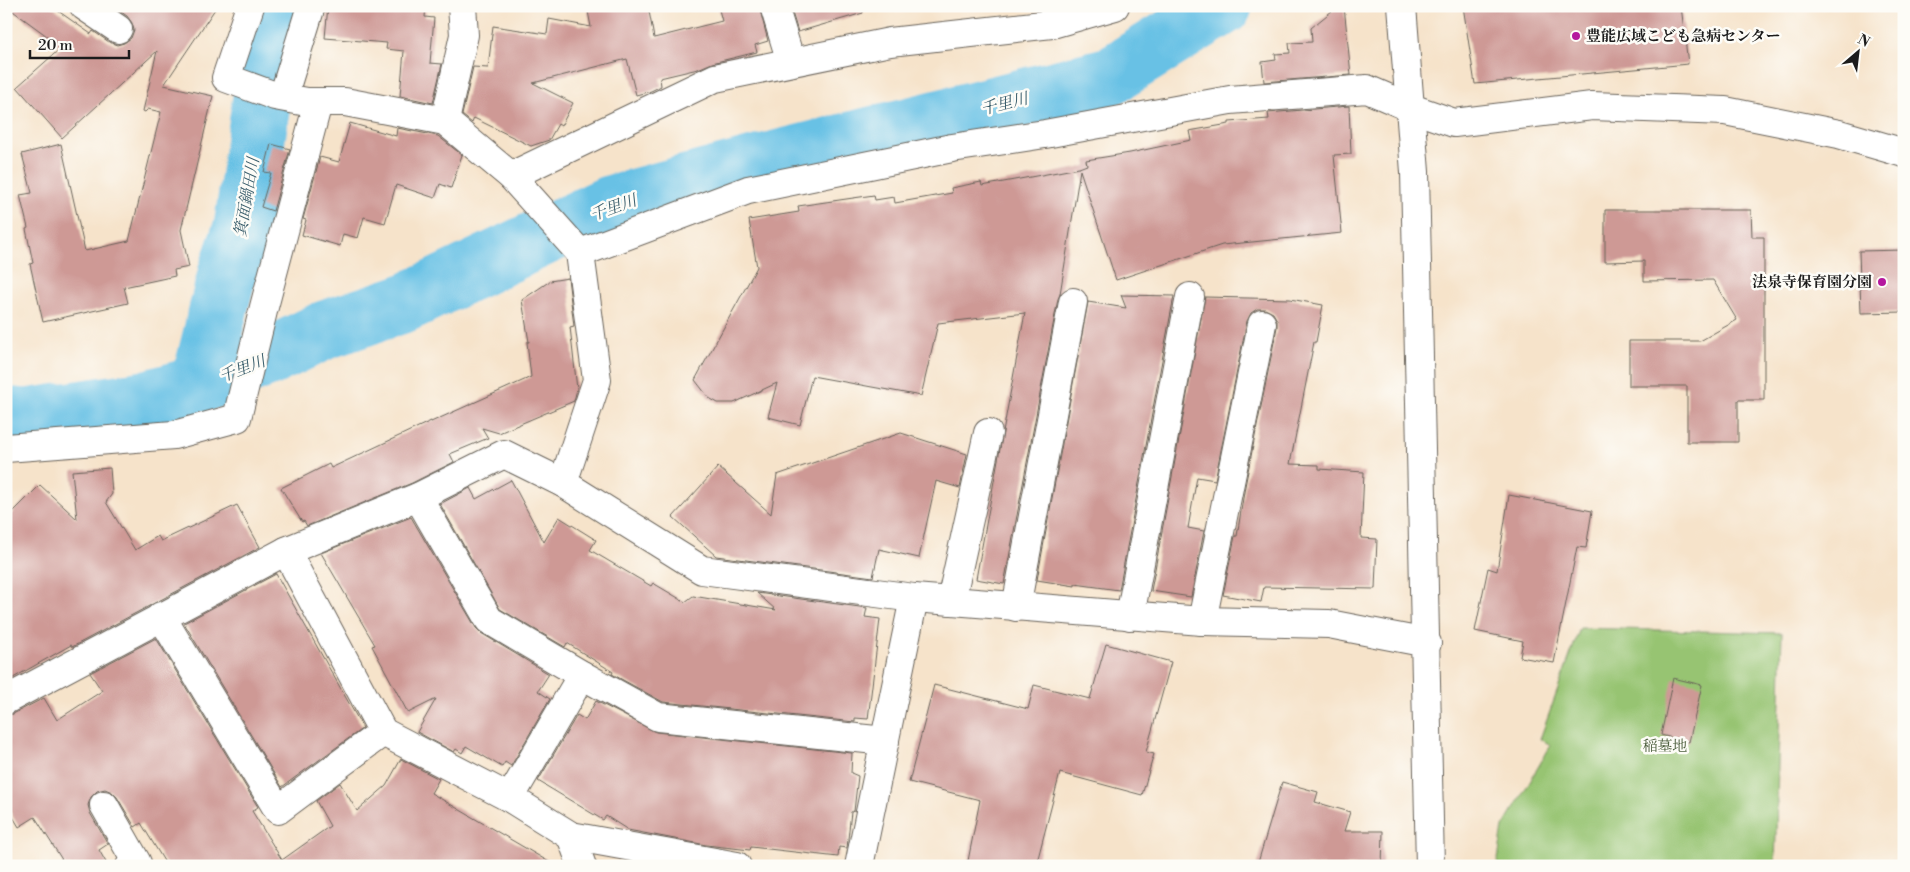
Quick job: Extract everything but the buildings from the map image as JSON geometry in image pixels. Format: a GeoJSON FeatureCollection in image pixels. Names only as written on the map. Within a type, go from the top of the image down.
{"type":"FeatureCollection","features":[{"type":"Feature","properties":{"kind":"street"},"geometry":{"type":"LineString","coordinates":[[85,6],[118,29]]}},
{"type":"Feature","properties":{"kind":"street"},"geometry":{"type":"LineString","coordinates":[[250,6],[226,78],[279,96],[307,102],[345,102],[446,121],[511,176],[580,253],[597,380],[563,483]]}},
{"type":"Feature","properties":{"kind":"street"},"geometry":{"type":"LineString","coordinates":[[279,96],[311,6]]}},
{"type":"Feature","properties":{"kind":"street"},"geometry":{"type":"LineString","coordinates":[[446,121],[464,35],[462,6]]}},
{"type":"Feature","properties":{"kind":"street"},"geometry":{"type":"LineString","coordinates":[[774,6],[791,62]]}},
{"type":"Feature","properties":{"kind":"street"},"geometry":{"type":"LineString","coordinates":[[511,176],[715,78],[890,42],[1052,24],[1115,6]]}},
{"type":"Feature","properties":{"kind":"street"},"geometry":{"type":"LineString","coordinates":[[1403,13],[1415,172],[1430,866]]}},
{"type":"Feature","properties":{"kind":"street"},"geometry":{"type":"LineString","coordinates":[[580,253],[748,190],[952,148],[1045,134],[1240,99],[1367,89],[1411,108],[1454,123],[1592,106],[1725,111],[1839,134],[1904,153]]}},
{"type":"Feature","properties":{"kind":"street"},"geometry":{"type":"LineString","coordinates":[[6,448],[174,435],[237,418],[318,102]]}},
{"type":"Feature","properties":{"kind":"street"},"geometry":{"type":"LineString","coordinates":[[1130,616],[1190,297]]}},
{"type":"Feature","properties":{"kind":"street"},"geometry":{"type":"LineString","coordinates":[[1016,607],[1073,302]]}},
{"type":"Feature","properties":{"kind":"street"},"geometry":{"type":"LineString","coordinates":[[1202,621],[1262,324]]}},
{"type":"Feature","properties":{"kind":"street"},"geometry":{"type":"LineString","coordinates":[[951,602],[988,433]]}},
{"type":"Feature","properties":{"kind":"street"},"geometry":{"type":"LineString","coordinates":[[6,700],[286,551],[418,498],[504,454],[563,483],[702,570],[951,602],[1202,621],[1329,624],[1426,643]]}},
{"type":"Feature","properties":{"kind":"street"},"geometry":{"type":"LineString","coordinates":[[418,498],[489,620],[658,717],[885,741]]}},
{"type":"Feature","properties":{"kind":"street"},"geometry":{"type":"LineString","coordinates":[[286,551],[383,732],[510,798],[571,836],[737,866]]}},
{"type":"Feature","properties":{"kind":"street"},"geometry":{"type":"LineString","coordinates":[[859,866],[914,598]]}},
{"type":"Feature","properties":{"kind":"street"},"geometry":{"type":"LineString","coordinates":[[161,616],[278,810],[383,732]]}},
{"type":"Feature","properties":{"kind":"street"},"geometry":{"type":"LineString","coordinates":[[510,798],[582,675]]}},
{"type":"Feature","properties":{"kind":"street"},"geometry":{"type":"LineString","coordinates":[[104,805],[137,863],[130,866]]}},
{"type":"Feature","properties":{"kind":"street"},"geometry":{"type":"LineString","coordinates":[[571,836],[582,866]]}},
{"type":"Feature","properties":{"kind":"green space","name":"稲墓地"},"geometry":{"type":"Polygon","coordinates":[[[1580,628],[1782,633],[1775,866],[1497,866],[1503,827],[1551,745],[1540,739],[1580,628]]]}},
{"type":"Feature","properties":{"kind":"waterway","name":"箕面鍋田川"},"geometry":{"type":"LineString","coordinates":[[195,386],[204,368],[227,274],[243,227],[265,77],[286,6]]}},
{"type":"Feature","properties":{"kind":"waterway","name":"千里川"},"geometry":{"type":"LineString","coordinates":[[6,416],[27,418],[145,400],[195,386],[269,357],[325,330],[405,303],[609,205],[780,159],[1110,76],[1223,6]]}},
{"type":"Feature","properties":{"kind":"place","name":"豊能広域こども急病センター"},"geometry":{"type":"Point","coordinates":[1576,36]}},
{"type":"Feature","properties":{"kind":"place","name":"法泉寺保育園分園"},"geometry":{"type":"Point","coordinates":[1882,282]}}]}
